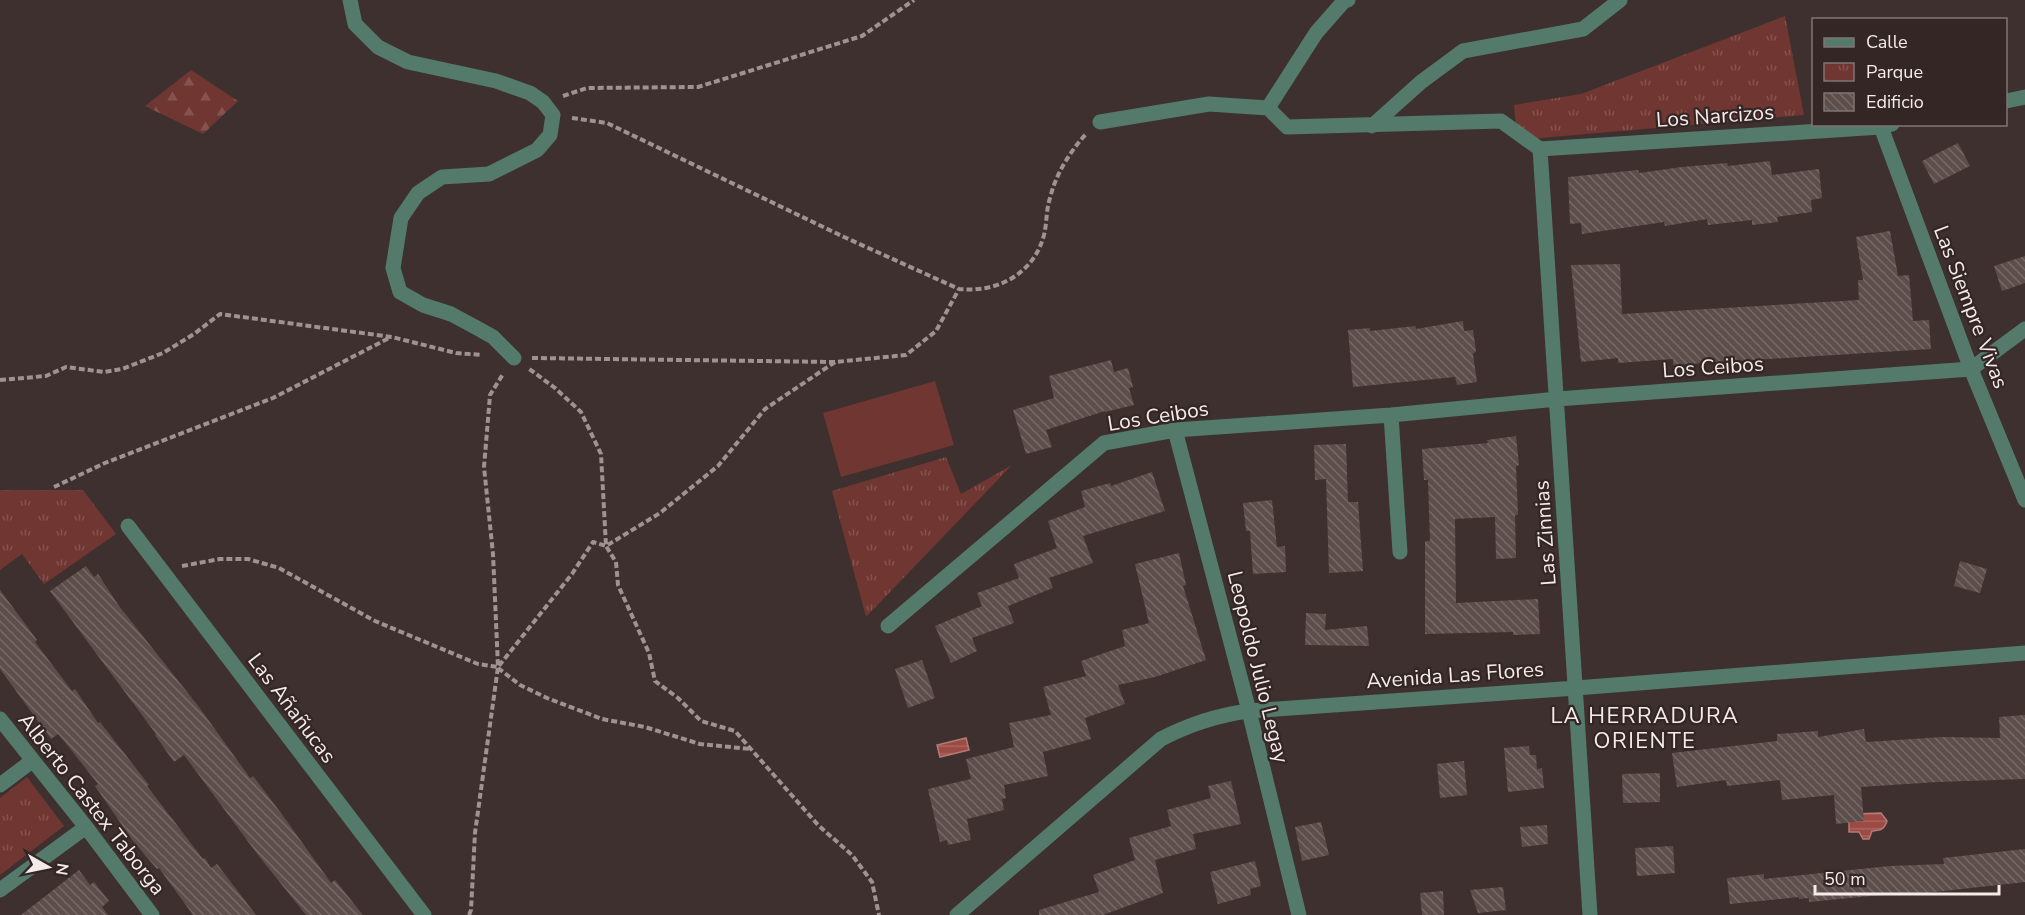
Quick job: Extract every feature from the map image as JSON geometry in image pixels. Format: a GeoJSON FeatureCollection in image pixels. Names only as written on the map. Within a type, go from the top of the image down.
{"type":"FeatureCollection","features":[{"type":"Feature","properties":{"kind":"street"},"geometry":{"type":"LineString","coordinates":[[350,0],[355,24],[378,47],[408,62],[496,81],[530,93],[543,102],[553,116],[550,135],[537,150],[489,174],[442,177],[418,193],[401,218],[393,268],[400,292],[423,305],[451,314],[493,337],[514,358]]}},
{"type":"Feature","properties":{"kind":"street"},"geometry":{"type":"LineString","coordinates":[[1268,108],[1316,33],[1344,1],[1348,0]]}},
{"type":"Feature","properties":{"kind":"street"},"geometry":{"type":"LineString","coordinates":[[1372,126],[1421,82],[1463,51],[1583,29],[1620,0]]}},
{"type":"Feature","properties":{"kind":"street"},"geometry":{"type":"LineString","coordinates":[[2007,101],[2025,98]]}},
{"type":"Feature","properties":{"kind":"street"},"geometry":{"type":"LineString","coordinates":[[1100,122],[1209,104],[1268,108],[1287,127],[1501,121],[1540,149]]}},
{"type":"Feature","properties":{"kind":"street","name":"Los Narcizos"},"geometry":{"type":"LineString","coordinates":[[1540,149],[1887,126]]}},
{"type":"Feature","properties":{"kind":"street","name":"Las Siempre Vivas"},"geometry":{"type":"LineString","coordinates":[[1887,126],[1971,369],[2025,500]]}},
{"type":"Feature","properties":{"kind":"street","name":"Las Zinnias"},"geometry":{"type":"LineString","coordinates":[[1540,149],[1590,915]]}},
{"type":"Feature","properties":{"kind":"street"},"geometry":{"type":"LineString","coordinates":[[1971,369],[2025,329]]}},
{"type":"Feature","properties":{"kind":"street","name":"Los Ceibos"},"geometry":{"type":"LineString","coordinates":[[888,626],[1104,443],[1175,430],[1971,369]]}},
{"type":"Feature","properties":{"kind":"street"},"geometry":{"type":"LineString","coordinates":[[1391,414],[1400,552]]}},
{"type":"Feature","properties":{"kind":"street","name":"Leopoldo Julio Legay"},"geometry":{"type":"LineString","coordinates":[[1175,430],[1249,711],[1299,915]]}},
{"type":"Feature","properties":{"kind":"street","name":"Las Añañucas"},"geometry":{"type":"LineString","coordinates":[[128,526],[424,915]]}},
{"type":"Feature","properties":{"kind":"street","name":"Avenida Las Flores"},"geometry":{"type":"LineString","coordinates":[[957,915],[1161,739],[1197,722],[1222,714],[2025,653]]}},
{"type":"Feature","properties":{"kind":"street","name":"Alberto Castex Taborga"},"geometry":{"type":"LineString","coordinates":[[0,719],[152,915]]}},
{"type":"Feature","properties":{"kind":"street"},"geometry":{"type":"LineString","coordinates":[[0,785],[32,761]]}},
{"type":"Feature","properties":{"kind":"street"},"geometry":{"type":"LineString","coordinates":[[0,890],[86,827]]}},
{"type":"Feature","properties":{"kind":"path"},"geometry":{"type":"LineString","coordinates":[[543,102],[588,88],[698,87],[862,36],[914,0]]}},
{"type":"Feature","properties":{"kind":"path"},"geometry":{"type":"LineString","coordinates":[[553,116],[607,123],[844,237],[959,289],[973,290],[1000,285],[1024,270],[1032,260],[1044,235],[1049,199],[1061,169],[1075,146],[1100,122]]}},
{"type":"Feature","properties":{"kind":"path"},"geometry":{"type":"LineString","coordinates":[[0,380],[46,376],[66,367],[104,372],[122,369],[163,353],[194,334],[220,314],[392,337],[456,353],[514,358],[835,362],[906,356],[936,331],[959,289]]}},
{"type":"Feature","properties":{"kind":"path"},"geometry":{"type":"LineString","coordinates":[[54,487],[105,463],[273,398],[392,337]]}},
{"type":"Feature","properties":{"kind":"path"},"geometry":{"type":"LineString","coordinates":[[514,358],[555,388],[581,412],[601,454],[606,546],[616,562],[618,585],[650,653],[655,681],[678,698],[701,721],[735,731],[818,825],[852,855],[872,882],[879,915]]}},
{"type":"Feature","properties":{"kind":"path"},"geometry":{"type":"LineString","coordinates":[[469,915],[475,833],[498,667],[494,554],[484,467],[490,395],[514,358]]}},
{"type":"Feature","properties":{"kind":"path"},"geometry":{"type":"LineString","coordinates":[[498,667],[572,574],[593,542],[606,546],[660,513],[718,466],[765,409],[835,362]]}},
{"type":"Feature","properties":{"kind":"path"},"geometry":{"type":"LineString","coordinates":[[161,569],[220,559],[248,559],[279,568],[375,621],[478,664],[498,667],[520,685],[547,699],[602,719],[645,727],[700,744],[750,749]]}},
{"type":"Feature","properties":{"kind":"green space"},"geometry":{"type":"Polygon","coordinates":[[[1785,16],[1804,115],[1517,140],[1514,105],[1581,94],[1785,16]]]}},
{"type":"Feature","properties":{"kind":"green space"},"geometry":{"type":"Polygon","coordinates":[[[191,70],[238,101],[203,134],[145,106],[191,70]]]}},
{"type":"Feature","properties":{"kind":"green space"},"geometry":{"type":"Polygon","coordinates":[[[935,381],[954,445],[841,477],[823,413],[935,381]]]}},
{"type":"Feature","properties":{"kind":"green space"},"geometry":{"type":"Polygon","coordinates":[[[946,457],[961,494],[1012,465],[866,617],[832,491],[946,457]]]}},
{"type":"Feature","properties":{"kind":"green space"},"geometry":{"type":"Polygon","coordinates":[[[0,490],[83,490],[116,534],[44,584],[22,554],[0,570],[0,490]]]}},
{"type":"Feature","properties":{"kind":"green space"},"geometry":{"type":"Polygon","coordinates":[[[27,777],[64,826],[0,875],[0,798],[27,777]]]}},
{"type":"Feature","properties":{"kind":"shaded area"},"geometry":{"type":"Polygon","coordinates":[[[966,738],[969,750],[940,757],[937,745],[966,738]]]}},
{"type":"Feature","properties":{"kind":"shaded area"},"geometry":{"type":"Polygon","coordinates":[[[1881,813],[1887,821],[1886,824],[1882,829],[1872,831],[1869,839],[1863,839],[1859,832],[1849,832],[1849,814],[1881,813]]]}},
{"type":"Feature","properties":{"kind":"building"},"geometry":{"type":"Polygon","coordinates":[[[1958,143],[1970,166],[1934,184],[1922,161],[1958,143]]]}},
{"type":"Feature","properties":{"kind":"building"},"geometry":{"type":"Polygon","coordinates":[[[1770,161],[1772,175],[1819,169],[1822,198],[1811,200],[1812,212],[1777,217],[1778,222],[1752,225],[1752,220],[1708,225],[1707,219],[1665,226],[1664,222],[1582,234],[1581,223],[1570,224],[1568,177],[1770,161]]]}},
{"type":"Feature","properties":{"kind":"building"},"geometry":{"type":"Polygon","coordinates":[[[1890,231],[1898,276],[1909,275],[1913,321],[1929,320],[1931,349],[1673,365],[1673,359],[1618,363],[1618,358],[1581,362],[1571,265],[1620,264],[1622,314],[1859,300],[1858,280],[1863,280],[1856,237],[1890,231]]]}},
{"type":"Feature","properties":{"kind":"building"},"geometry":{"type":"Polygon","coordinates":[[[2025,256],[2025,283],[2002,291],[1994,266],[2025,256]]]}},
{"type":"Feature","properties":{"kind":"building"},"geometry":{"type":"Polygon","coordinates":[[[1463,321],[1464,331],[1473,330],[1476,351],[1473,354],[1477,382],[1457,385],[1455,377],[1353,387],[1348,330],[1370,328],[1370,331],[1415,326],[1416,329],[1463,321]]]}},
{"type":"Feature","properties":{"kind":"building"},"geometry":{"type":"Polygon","coordinates":[[[1111,360],[1114,372],[1128,368],[1133,387],[1129,388],[1134,405],[1105,411],[1046,430],[1052,447],[1026,454],[1013,410],[1054,398],[1049,376],[1111,360]]]}},
{"type":"Feature","properties":{"kind":"building"},"geometry":{"type":"Polygon","coordinates":[[[1516,436],[1519,465],[1516,466],[1518,515],[1515,515],[1516,558],[1496,559],[1495,517],[1455,519],[1456,603],[1538,599],[1540,634],[1513,635],[1513,632],[1425,634],[1425,541],[1430,541],[1428,480],[1424,480],[1422,449],[1488,443],[1487,440],[1516,436]]]}},
{"type":"Feature","properties":{"kind":"building"},"geometry":{"type":"Polygon","coordinates":[[[1346,444],[1348,502],[1358,502],[1363,571],[1329,573],[1326,479],[1315,480],[1314,445],[1346,444]]]}},
{"type":"Feature","properties":{"kind":"building"},"geometry":{"type":"Polygon","coordinates":[[[1152,472],[1165,511],[1083,536],[1093,563],[1049,578],[1053,588],[1008,606],[1014,623],[972,638],[977,651],[951,663],[935,626],[982,606],[977,593],[1019,578],[1014,564],[1057,548],[1048,521],[1085,507],[1081,491],[1110,483],[1111,486],[1152,472]]]}},
{"type":"Feature","properties":{"kind":"building"},"geometry":{"type":"Polygon","coordinates":[[[1272,500],[1277,547],[1285,546],[1286,572],[1253,574],[1250,531],[1246,531],[1243,503],[1272,500]]]}},
{"type":"Feature","properties":{"kind":"building"},"geometry":{"type":"Polygon","coordinates":[[[1179,553],[1186,585],[1183,586],[1206,660],[1155,677],[1118,685],[1125,704],[1085,718],[1091,739],[1043,752],[1048,776],[1004,785],[1006,798],[1002,799],[1004,810],[967,819],[971,840],[948,845],[947,840],[940,842],[928,789],[971,779],[966,759],[1014,747],[1009,723],[1051,715],[1043,687],[1086,676],[1081,661],[1125,646],[1122,630],[1149,623],[1135,564],[1179,553]]]}},
{"type":"Feature","properties":{"kind":"building"},"geometry":{"type":"Polygon","coordinates":[[[1960,561],[1987,569],[1980,593],[1954,586],[1960,561]]]}},
{"type":"Feature","properties":{"kind":"building"},"geometry":{"type":"Polygon","coordinates":[[[86,566],[94,577],[98,574],[119,606],[199,707],[250,778],[253,776],[331,883],[335,880],[363,915],[306,915],[184,755],[174,762],[156,734],[50,591],[86,566]]]}},
{"type":"Feature","properties":{"kind":"building"},"geometry":{"type":"Polygon","coordinates":[[[0,590],[37,640],[35,642],[72,691],[75,689],[98,723],[100,722],[149,785],[147,786],[203,859],[205,858],[211,868],[217,864],[256,915],[193,915],[159,868],[157,869],[133,841],[95,786],[98,784],[64,741],[58,734],[51,739],[0,669],[0,590]]]}},
{"type":"Feature","properties":{"kind":"building"},"geometry":{"type":"Polygon","coordinates":[[[1306,613],[1326,614],[1325,630],[1367,626],[1369,646],[1305,645],[1306,613]]]}},
{"type":"Feature","properties":{"kind":"building"},"geometry":{"type":"Polygon","coordinates":[[[922,660],[935,698],[908,708],[895,669],[922,660]]]}},
{"type":"Feature","properties":{"kind":"building"},"geometry":{"type":"Polygon","coordinates":[[[2025,715],[2025,779],[1861,787],[1864,821],[1836,824],[1834,795],[1782,800],[1780,780],[1727,786],[1726,780],[1677,787],[1672,753],[1777,741],[1777,734],[1818,731],[1818,737],[1864,729],[1866,742],[1943,737],[2000,738],[1999,717],[2025,715]]]}},
{"type":"Feature","properties":{"kind":"building"},"geometry":{"type":"Polygon","coordinates":[[[1529,746],[1530,755],[1536,755],[1537,769],[1542,768],[1544,788],[1508,792],[1504,748],[1529,746]]]}},
{"type":"Feature","properties":{"kind":"building"},"geometry":{"type":"Polygon","coordinates":[[[1464,761],[1467,795],[1440,798],[1437,764],[1464,761]]]}},
{"type":"Feature","properties":{"kind":"building"},"geometry":{"type":"Polygon","coordinates":[[[1660,773],[1660,802],[1623,803],[1622,774],[1660,773]]]}},
{"type":"Feature","properties":{"kind":"building"},"geometry":{"type":"Polygon","coordinates":[[[1231,781],[1241,824],[1193,834],[1196,849],[1155,860],[1163,893],[1103,915],[1039,915],[1039,910],[1099,892],[1093,875],[1135,860],[1129,838],[1171,826],[1167,810],[1211,798],[1208,786],[1231,781]]]}},
{"type":"Feature","properties":{"kind":"building"},"geometry":{"type":"Polygon","coordinates":[[[1321,822],[1329,855],[1302,861],[1295,827],[1321,822]]]}},
{"type":"Feature","properties":{"kind":"building"},"geometry":{"type":"Polygon","coordinates":[[[1547,825],[1548,844],[1522,847],[1520,827],[1547,825]]]}},
{"type":"Feature","properties":{"kind":"building"},"geometry":{"type":"Polygon","coordinates":[[[1673,846],[1675,873],[1637,876],[1635,848],[1673,846]]]}},
{"type":"Feature","properties":{"kind":"building"},"geometry":{"type":"Polygon","coordinates":[[[2025,849],[2025,882],[1917,894],[1891,894],[1809,902],[1809,898],[1799,899],[1799,897],[1730,904],[1727,878],[1764,874],[1764,879],[1890,866],[1944,864],[1943,858],[2025,849]]]}},
{"type":"Feature","properties":{"kind":"building"},"geometry":{"type":"Polygon","coordinates":[[[1255,861],[1261,886],[1250,889],[1251,895],[1218,904],[1210,872],[1255,861]]]}},
{"type":"Feature","properties":{"kind":"building"},"geometry":{"type":"Polygon","coordinates":[[[79,870],[90,885],[94,882],[109,901],[102,907],[108,915],[21,915],[79,870]]]}},
{"type":"Feature","properties":{"kind":"building"},"geometry":{"type":"Polygon","coordinates":[[[1503,887],[1506,910],[1478,913],[1470,890],[1503,887]]]}},
{"type":"Feature","properties":{"kind":"building"},"geometry":{"type":"Polygon","coordinates":[[[1443,891],[1444,915],[1422,915],[1420,893],[1443,891]]]}},
{"type":"Feature","properties":{"kind":"district","name":"LA HERRADURA ORIENTE"},"geometry":{"type":"Point","coordinates":[1645,728]}}]}
